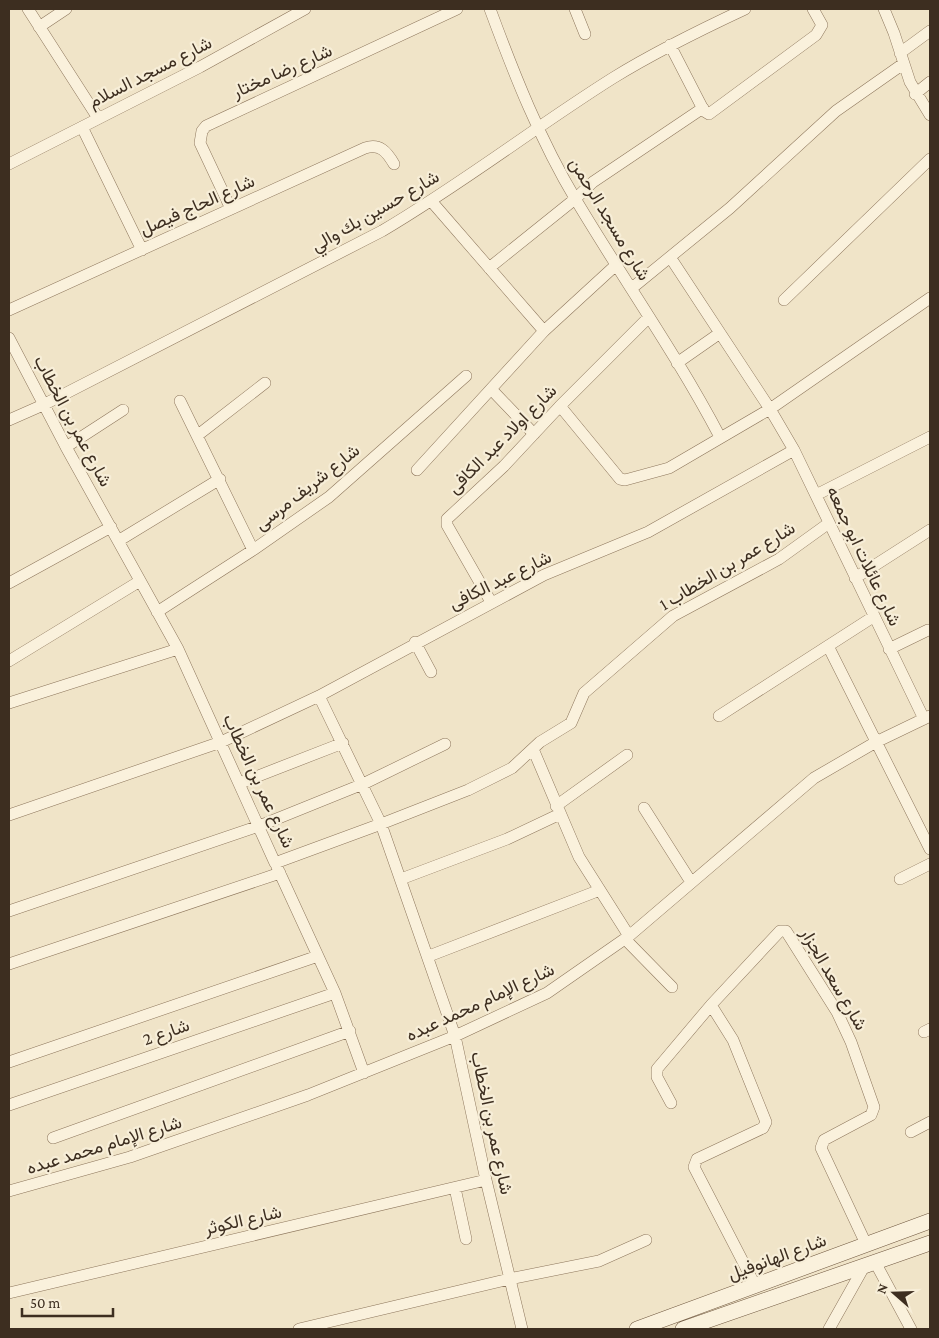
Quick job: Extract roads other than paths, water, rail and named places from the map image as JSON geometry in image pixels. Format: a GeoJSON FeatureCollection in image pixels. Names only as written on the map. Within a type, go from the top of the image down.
{"type":"FeatureCollection","features":[{"type":"Feature","properties":{"kind":"street"},"geometry":{"type":"LineString","coordinates":[[28,9],[98,118]]}},
{"type":"Feature","properties":{"kind":"street"},"geometry":{"type":"LineString","coordinates":[[39,26],[66,9]]}},
{"type":"Feature","properties":{"kind":"street","name":"شارع مسجد السلام"},"geometry":{"type":"LineString","coordinates":[[9,164],[200,67],[305,9]]}},
{"type":"Feature","properties":{"kind":"street","name":"شارع رضا مختار"},"geometry":{"type":"LineString","coordinates":[[231,209],[200,143],[202,131],[206,126],[457,9]]}},
{"type":"Feature","properties":{"kind":"street","name":"شارع مسجد الرحمن"},"geometry":{"type":"LineString","coordinates":[[490,9],[538,127],[575,199],[697,392],[720,437]]}},
{"type":"Feature","properties":{"kind":"street"},"geometry":{"type":"LineString","coordinates":[[575,9],[585,34]]}},
{"type":"Feature","properties":{"kind":"street","name":"شارع حسين بك والي"},"geometry":{"type":"LineString","coordinates":[[9,420],[43,405],[382,231],[432,202],[538,127],[613,78],[670,45],[744,9]]}},
{"type":"Feature","properties":{"kind":"street"},"geometry":{"type":"LineString","coordinates":[[670,45],[706,113],[712,113],[816,35],[822,25],[813,9]]}},
{"type":"Feature","properties":{"kind":"street"},"geometry":{"type":"LineString","coordinates":[[884,9],[915,94],[930,115]]}},
{"type":"Feature","properties":{"kind":"street"},"geometry":{"type":"LineString","coordinates":[[632,288],[730,208],[836,111],[902,59],[930,30]]}},
{"type":"Feature","properties":{"kind":"street"},"geometry":{"type":"LineString","coordinates":[[915,94],[930,82]]}},
{"type":"Feature","properties":{"kind":"street"},"geometry":{"type":"LineString","coordinates":[[489,268],[575,199],[593,182],[703,108]]}},
{"type":"Feature","properties":{"kind":"street"},"geometry":{"type":"LineString","coordinates":[[82,127],[142,250]]}},
{"type":"Feature","properties":{"kind":"street","name":"شارع الحاج فيصل"},"geometry":{"type":"LineString","coordinates":[[9,310],[370,146],[385,151],[394,164]]}},
{"type":"Feature","properties":{"kind":"street"},"geometry":{"type":"LineString","coordinates":[[784,300],[930,159]]}},
{"type":"Feature","properties":{"kind":"street"},"geometry":{"type":"LineString","coordinates":[[432,202],[544,331]]}},
{"type":"Feature","properties":{"kind":"street","name":"شارع عائلات ابو جمعه"},"geometry":{"type":"LineString","coordinates":[[670,257],[770,409],[794,450],[873,617],[927,718]]}},
{"type":"Feature","properties":{"kind":"street"},"geometry":{"type":"LineString","coordinates":[[417,470],[544,331],[616,266]]}},
{"type":"Feature","properties":{"kind":"street"},"geometry":{"type":"LineString","coordinates":[[560,406],[620,479],[625,480],[669,468],[770,409],[930,298]]}},
{"type":"Feature","properties":{"kind":"street","name":"شارع اولاد عبد الكافى"},"geometry":{"type":"LineString","coordinates":[[491,602],[447,521],[504,466],[560,406],[649,317]]}},
{"type":"Feature","properties":{"kind":"street"},"geometry":{"type":"LineString","coordinates":[[677,362],[720,333]]}},
{"type":"Feature","properties":{"kind":"street","name":"شارع عمر بن الخطاب"},"geometry":{"type":"LineString","coordinates":[[9,338],[43,405],[178,649],[278,868],[381,824],[429,956],[455,1036],[486,1180],[522,1329]]}},
{"type":"Feature","properties":{"kind":"street","name":"شارع شريف مرسى"},"geometry":{"type":"LineString","coordinates":[[157,612],[253,550],[329,497],[466,376]]}},
{"type":"Feature","properties":{"kind":"street"},"geometry":{"type":"LineString","coordinates":[[198,436],[265,383]]}},
{"type":"Feature","properties":{"kind":"street"},"geometry":{"type":"LineString","coordinates":[[491,389],[534,434]]}},
{"type":"Feature","properties":{"kind":"street"},"geometry":{"type":"LineString","coordinates":[[180,401],[220,479],[253,550]]}},
{"type":"Feature","properties":{"kind":"street"},"geometry":{"type":"LineString","coordinates":[[66,447],[123,410]]}},
{"type":"Feature","properties":{"kind":"street"},"geometry":{"type":"LineString","coordinates":[[816,495],[930,436]]}},
{"type":"Feature","properties":{"kind":"street","name":"شارع عبد الكافى"},"geometry":{"type":"LineString","coordinates":[[9,814],[222,742],[319,696],[415,642],[544,575],[648,532],[794,450]]}},
{"type":"Feature","properties":{"kind":"street"},"geometry":{"type":"LineString","coordinates":[[118,542],[220,479]]}},
{"type":"Feature","properties":{"kind":"street","name":"شارع عمر بن الخطاب 1"},"geometry":{"type":"LineString","coordinates":[[381,824],[468,790],[512,768],[533,749],[571,723],[584,693],[673,616],[779,559],[829,523]]}},
{"type":"Feature","properties":{"kind":"street"},"geometry":{"type":"LineString","coordinates":[[9,583],[111,527]]}},
{"type":"Feature","properties":{"kind":"street"},"geometry":{"type":"LineString","coordinates":[[855,578],[930,530]]}},
{"type":"Feature","properties":{"kind":"street"},"geometry":{"type":"LineString","coordinates":[[9,661],[140,581]]}},
{"type":"Feature","properties":{"kind":"street"},"geometry":{"type":"LineString","coordinates":[[719,716],[873,617]]}},
{"type":"Feature","properties":{"kind":"street"},"geometry":{"type":"LineString","coordinates":[[890,649],[928,630]]}},
{"type":"Feature","properties":{"kind":"street"},"geometry":{"type":"LineString","coordinates":[[415,642],[430,672]]}},
{"type":"Feature","properties":{"kind":"street"},"geometry":{"type":"LineString","coordinates":[[828,646],[930,849]]}},
{"type":"Feature","properties":{"kind":"street"},"geometry":{"type":"LineString","coordinates":[[9,703],[178,649]]}},
{"type":"Feature","properties":{"kind":"street"},"geometry":{"type":"LineString","coordinates":[[319,696],[381,824]]}},
{"type":"Feature","properties":{"kind":"street","name":"شارع الإمام محمد عبده"},"geometry":{"type":"LineString","coordinates":[[9,1191],[74,1174],[197,1135],[455,1036],[547,993],[627,938],[802,787],[829,768],[876,742],[927,718]]}},
{"type":"Feature","properties":{"kind":"street"},"geometry":{"type":"LineString","coordinates":[[240,783],[343,743]]}},
{"type":"Feature","properties":{"kind":"street"},"geometry":{"type":"LineString","coordinates":[[9,911],[259,826],[363,784],[445,744]]}},
{"type":"Feature","properties":{"kind":"street"},"geometry":{"type":"LineString","coordinates":[[533,749],[579,857],[627,938],[672,987]]}},
{"type":"Feature","properties":{"kind":"street"},"geometry":{"type":"LineString","coordinates":[[401,879],[507,839],[558,810],[627,756]]}},
{"type":"Feature","properties":{"kind":"street"},"geometry":{"type":"LineString","coordinates":[[644,808],[691,882]]}},
{"type":"Feature","properties":{"kind":"street"},"geometry":{"type":"LineString","coordinates":[[900,879],[930,864]]}},
{"type":"Feature","properties":{"kind":"street"},"geometry":{"type":"LineString","coordinates":[[9,964],[278,868],[335,993],[364,1072]]}},
{"type":"Feature","properties":{"kind":"street"},"geometry":{"type":"LineString","coordinates":[[429,956],[600,890]]}},
{"type":"Feature","properties":{"kind":"street","name":"شارع سعد الجزار"},"geometry":{"type":"LineString","coordinates":[[711,1005],[782,930],[786,931],[837,1012],[851,1042],[874,1107],[871,1115],[824,1140],[820,1148],[866,1244]]}},
{"type":"Feature","properties":{"kind":"street"},"geometry":{"type":"LineString","coordinates":[[9,1062],[318,956]]}},
{"type":"Feature","properties":{"kind":"street","name":"شارع 2"},"geometry":{"type":"LineString","coordinates":[[9,1105],[335,993]]}},
{"type":"Feature","properties":{"kind":"street"},"geometry":{"type":"LineString","coordinates":[[671,1103],[657,1077],[656,1069],[711,1005],[732,1040],[766,1122],[763,1128],[697,1159],[694,1167],[756,1285]]}},
{"type":"Feature","properties":{"kind":"street"},"geometry":{"type":"LineString","coordinates":[[53,1138],[350,1031]]}},
{"type":"Feature","properties":{"kind":"street"},"geometry":{"type":"LineString","coordinates":[[911,1132],[930,1122]]}},
{"type":"Feature","properties":{"kind":"street","name":"شارع الكوثر"},"geometry":{"type":"LineString","coordinates":[[9,1293],[486,1180]]}},
{"type":"Feature","properties":{"kind":"street"},"geometry":{"type":"LineString","coordinates":[[455,1188],[466,1239]]}},
{"type":"Feature","properties":{"kind":"street","name":"شارع الهانوفيل"},"geometry":{"type":"LineString","coordinates":[[637,1329],[930,1221]]}},
{"type":"Feature","properties":{"kind":"street"},"geometry":{"type":"LineString","coordinates":[[299,1329],[509,1279],[599,1261],[646,1240]]}},
{"type":"Feature","properties":{"kind":"street","name":"شارع الهانوفيل"},"geometry":{"type":"LineString","coordinates":[[683,1329],[930,1243]]}},
{"type":"Feature","properties":{"kind":"street"},"geometry":{"type":"LineString","coordinates":[[829,1329],[870,1264],[911,1329]]}}]}
